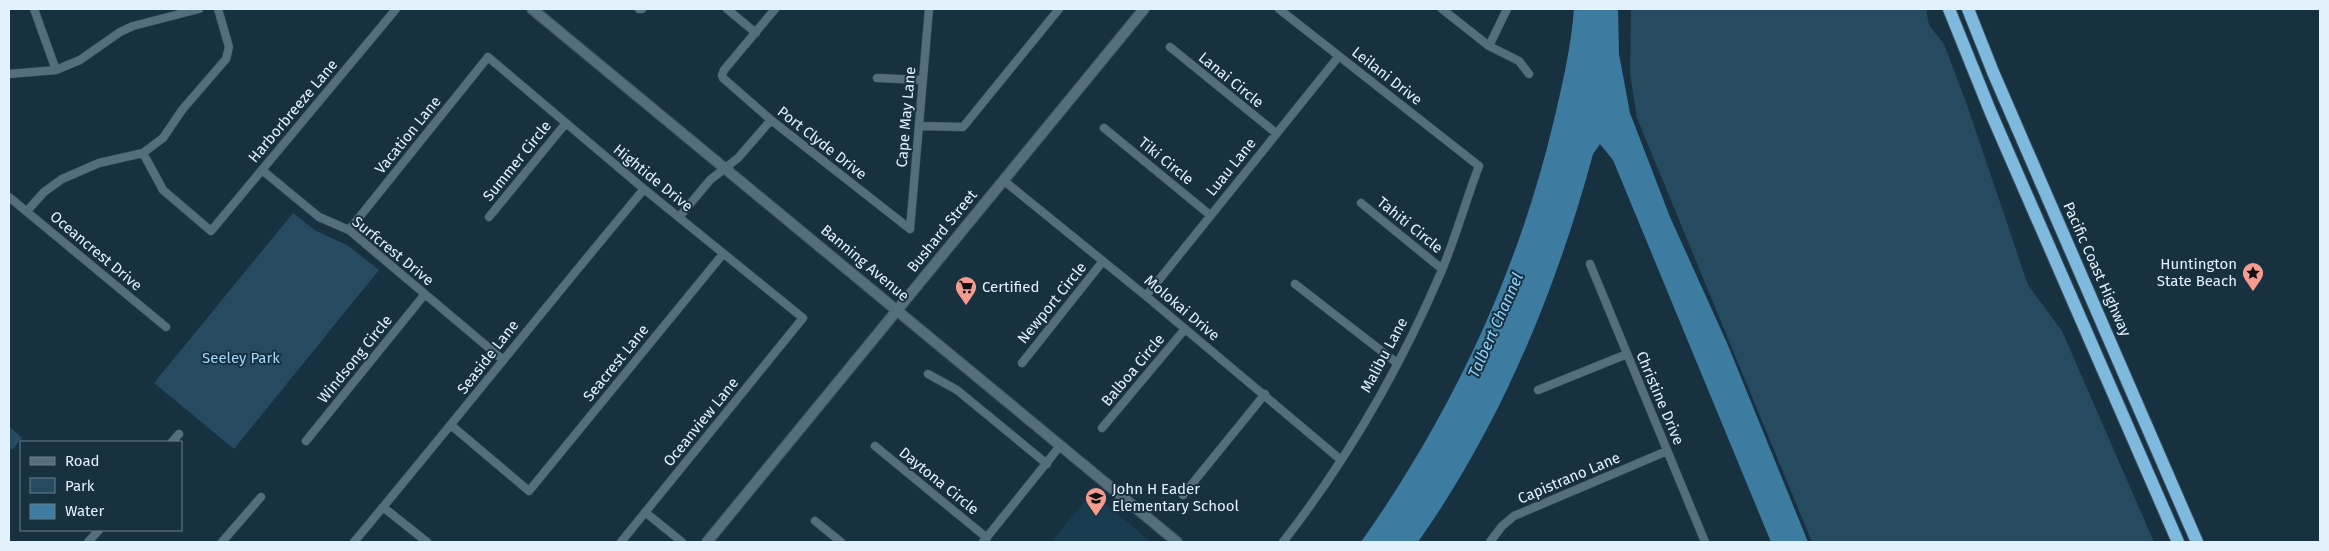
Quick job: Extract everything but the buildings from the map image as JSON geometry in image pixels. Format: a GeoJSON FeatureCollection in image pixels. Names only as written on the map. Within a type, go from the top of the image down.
{"type":"FeatureCollection","features":[{"type":"Feature","properties":{"kind":"highway"},"geometry":{"type":"LineString","coordinates":[[1949,9],[1991,113],[2178,542]]}},
{"type":"Feature","properties":{"kind":"highway","name":"Pacific Coast Highway"},"geometry":{"type":"LineString","coordinates":[[1968,9],[2006,104],[2198,542]]}},
{"type":"Feature","properties":{"kind":"street"},"geometry":{"type":"LineString","coordinates":[[34,9],[56,70]]}},
{"type":"Feature","properties":{"kind":"street"},"geometry":{"type":"LineString","coordinates":[[9,74],[56,70],[80,60],[120,32],[133,26],[199,9]]}},
{"type":"Feature","properties":{"kind":"street"},"geometry":{"type":"LineString","coordinates":[[27,212],[44,192],[62,179],[99,163],[143,153],[163,138],[182,110],[226,59],[229,47],[218,9]]}},
{"type":"Feature","properties":{"kind":"street","name":"Harborbreeze Lane"},"geometry":{"type":"LineString","coordinates":[[143,153],[163,190],[211,231],[396,9]]}},
{"type":"Feature","properties":{"kind":"street","name":"Banning Avenue"},"geometry":{"type":"LineString","coordinates":[[532,9],[1177,542]]}},
{"type":"Feature","properties":{"kind":"street"},"geometry":{"type":"LineString","coordinates":[[727,9],[756,32],[775,9]]}},
{"type":"Feature","properties":{"kind":"street","name":"Cape May Lane"},"geometry":{"type":"LineString","coordinates":[[910,229],[929,9]]}},
{"type":"Feature","properties":{"kind":"street"},"geometry":{"type":"LineString","coordinates":[[919,126],[963,126],[1059,9]]}},
{"type":"Feature","properties":{"kind":"street","name":"Bushard Street"},"geometry":{"type":"LineString","coordinates":[[707,542],[1144,9]]}},
{"type":"Feature","properties":{"kind":"street","name":"Leilani Drive"},"geometry":{"type":"LineString","coordinates":[[1279,9],[1479,166]]}},
{"type":"Feature","properties":{"kind":"street"},"geometry":{"type":"LineString","coordinates":[[1442,9],[1489,46],[1519,61],[1529,74]]}},
{"type":"Feature","properties":{"kind":"street"},"geometry":{"type":"LineString","coordinates":[[1489,46],[1507,9]]}},
{"type":"Feature","properties":{"kind":"street","name":"Port Clyde Drive"},"geometry":{"type":"LineString","coordinates":[[756,32],[722,75],[726,82],[771,120],[910,229]]}},
{"type":"Feature","properties":{"kind":"street","name":"Lanai Circle"},"geometry":{"type":"LineString","coordinates":[[1170,47],[1276,134]]}},
{"type":"Feature","properties":{"kind":"street","name":"Luau Lane"},"geometry":{"type":"LineString","coordinates":[[1146,296],[1339,56]]}},
{"type":"Feature","properties":{"kind":"street","name":"Hightide Drive"},"geometry":{"type":"LineString","coordinates":[[488,58],[644,189],[803,318]]}},
{"type":"Feature","properties":{"kind":"street","name":"Vacation Lane"},"geometry":{"type":"LineString","coordinates":[[349,230],[488,58]]}},
{"type":"Feature","properties":{"kind":"street"},"geometry":{"type":"LineString","coordinates":[[877,78],[923,80]]}},
{"type":"Feature","properties":{"kind":"street"},"geometry":{"type":"LineString","coordinates":[[679,217],[710,180],[738,158],[771,120]]}},
{"type":"Feature","properties":{"kind":"street","name":"Summer Circle"},"geometry":{"type":"LineString","coordinates":[[490,217],[566,123]]}},
{"type":"Feature","properties":{"kind":"street","name":"Tiki Circle"},"geometry":{"type":"LineString","coordinates":[[1104,128],[1210,216]]}},
{"type":"Feature","properties":{"kind":"street","name":"Malibu Lane"},"geometry":{"type":"LineString","coordinates":[[1283,542],[1310,508],[1341,460],[1398,363],[1442,269],[1479,166]]}},
{"type":"Feature","properties":{"kind":"street","name":"Surfcrest Drive"},"geometry":{"type":"LineString","coordinates":[[262,170],[319,217],[349,230],[502,359]]}},
{"type":"Feature","properties":{"kind":"street","name":"Molokai Drive"},"geometry":{"type":"LineString","coordinates":[[1003,180],[1265,394],[1341,460]]}},
{"type":"Feature","properties":{"kind":"street","name":"Seaside Lane"},"geometry":{"type":"LineString","coordinates":[[354,542],[452,426],[502,359],[644,189]]}},
{"type":"Feature","properties":{"kind":"street","name":"Oceancrest Drive"},"geometry":{"type":"LineString","coordinates":[[9,197],[166,327]]}},
{"type":"Feature","properties":{"kind":"street","name":"Tahiti Circle"},"geometry":{"type":"LineString","coordinates":[[1361,203],[1442,269]]}},
{"type":"Feature","properties":{"kind":"street","name":"Seacrest Lane"},"geometry":{"type":"LineString","coordinates":[[452,426],[529,491],[723,254]]}},
{"type":"Feature","properties":{"kind":"street","name":"Newport Circle"},"geometry":{"type":"LineString","coordinates":[[1022,363],[1103,261]]}},
{"type":"Feature","properties":{"kind":"street","name":"Christine Drive"},"geometry":{"type":"LineString","coordinates":[[1590,264],[1705,542]]}},
{"type":"Feature","properties":{"kind":"street"},"geometry":{"type":"LineString","coordinates":[[1295,284],[1398,363]]}},
{"type":"Feature","properties":{"kind":"street","name":"Windsong Circle"},"geometry":{"type":"LineString","coordinates":[[306,441],[425,294]]}},
{"type":"Feature","properties":{"kind":"street","name":"Oceanview Lane"},"geometry":{"type":"LineString","coordinates":[[621,542],[803,318]]}},
{"type":"Feature","properties":{"kind":"street","name":"Balboa Circle"},"geometry":{"type":"LineString","coordinates":[[1102,428],[1185,329]]}},
{"type":"Feature","properties":{"kind":"street"},"geometry":{"type":"LineString","coordinates":[[1538,390],[1627,354]]}},
{"type":"Feature","properties":{"kind":"street"},"geometry":{"type":"LineString","coordinates":[[928,374],[957,390],[1047,464]]}},
{"type":"Feature","properties":{"kind":"street"},"geometry":{"type":"LineString","coordinates":[[1183,495],[1265,394]]}},
{"type":"Feature","properties":{"kind":"street"},"geometry":{"type":"LineString","coordinates":[[173,441],[179,434]]}},
{"type":"Feature","properties":{"kind":"street","name":"Daytona Circle"},"geometry":{"type":"LineString","coordinates":[[874,446],[985,540]]}},
{"type":"Feature","properties":{"kind":"street"},"geometry":{"type":"LineString","coordinates":[[985,540],[1060,446]]}},
{"type":"Feature","properties":{"kind":"street","name":"Capistrano Lane"},"geometry":{"type":"LineString","coordinates":[[1490,542],[1502,526],[1514,516],[1667,451]]}},
{"type":"Feature","properties":{"kind":"street"},"geometry":{"type":"LineString","coordinates":[[222,542],[261,498]]}},
{"type":"Feature","properties":{"kind":"street"},"geometry":{"type":"LineString","coordinates":[[383,507],[427,542]]}},
{"type":"Feature","properties":{"kind":"street"},"geometry":{"type":"LineString","coordinates":[[645,512],[682,542]]}},
{"type":"Feature","properties":{"kind":"street"},"geometry":{"type":"LineString","coordinates":[[815,521],[841,542]]}},
{"type":"Feature","properties":{"kind":"street"},"geometry":{"type":"LineString","coordinates":[[88,542],[98,531]]}},
{"type":"Feature","properties":{"kind":"shaded area","name":"John H Eader Elementary School"},"geometry":{"type":"Polygon","coordinates":[[[1092,493],[1151,542],[1051,542],[1092,493]]]}},
{"type":"Feature","properties":{"kind":"green space"},"geometry":{"type":"Polygon","coordinates":[[[1631,9],[1926,9],[1929,25],[1944,44],[1966,102],[2028,285],[2062,331],[2154,542],[1812,542],[1637,118],[1630,74],[1631,9]]]}},
{"type":"Feature","properties":{"kind":"green space","name":"Seeley Park"},"geometry":{"type":"Polygon","coordinates":[[[293,213],[316,231],[347,245],[379,270],[234,449],[154,383],[293,213]]]}},
{"type":"Feature","properties":{"kind":"green space"},"geometry":{"type":"Polygon","coordinates":[[[9,426],[22,438],[12,450],[9,447],[9,426]]]}},
{"type":"Feature","properties":{"kind":"water","name":"Talbert Channel"},"geometry":{"type":"Polygon","coordinates":[[[1574,9],[1618,9],[1619,54],[1630,113],[1670,217],[1727,343],[1808,542],[1771,542],[1613,160],[1600,144],[1593,154],[1562,256],[1522,356],[1475,452],[1448,498],[1418,542],[1361,542],[1423,445],[1477,342],[1500,289],[1538,180],[1553,124],[1563,81],[1574,9]]]}},
{"type":"Feature","properties":{"kind":"place","name":"Huntington State Beach"},"geometry":{"type":"Point","coordinates":[2253,292]}},
{"type":"Feature","properties":{"kind":"place","name":"Certified"},"geometry":{"type":"Point","coordinates":[966,306]}},
{"type":"Feature","properties":{"kind":"place","name":"John H Eader Elementary School"},"geometry":{"type":"Point","coordinates":[1096,517]}}]}
